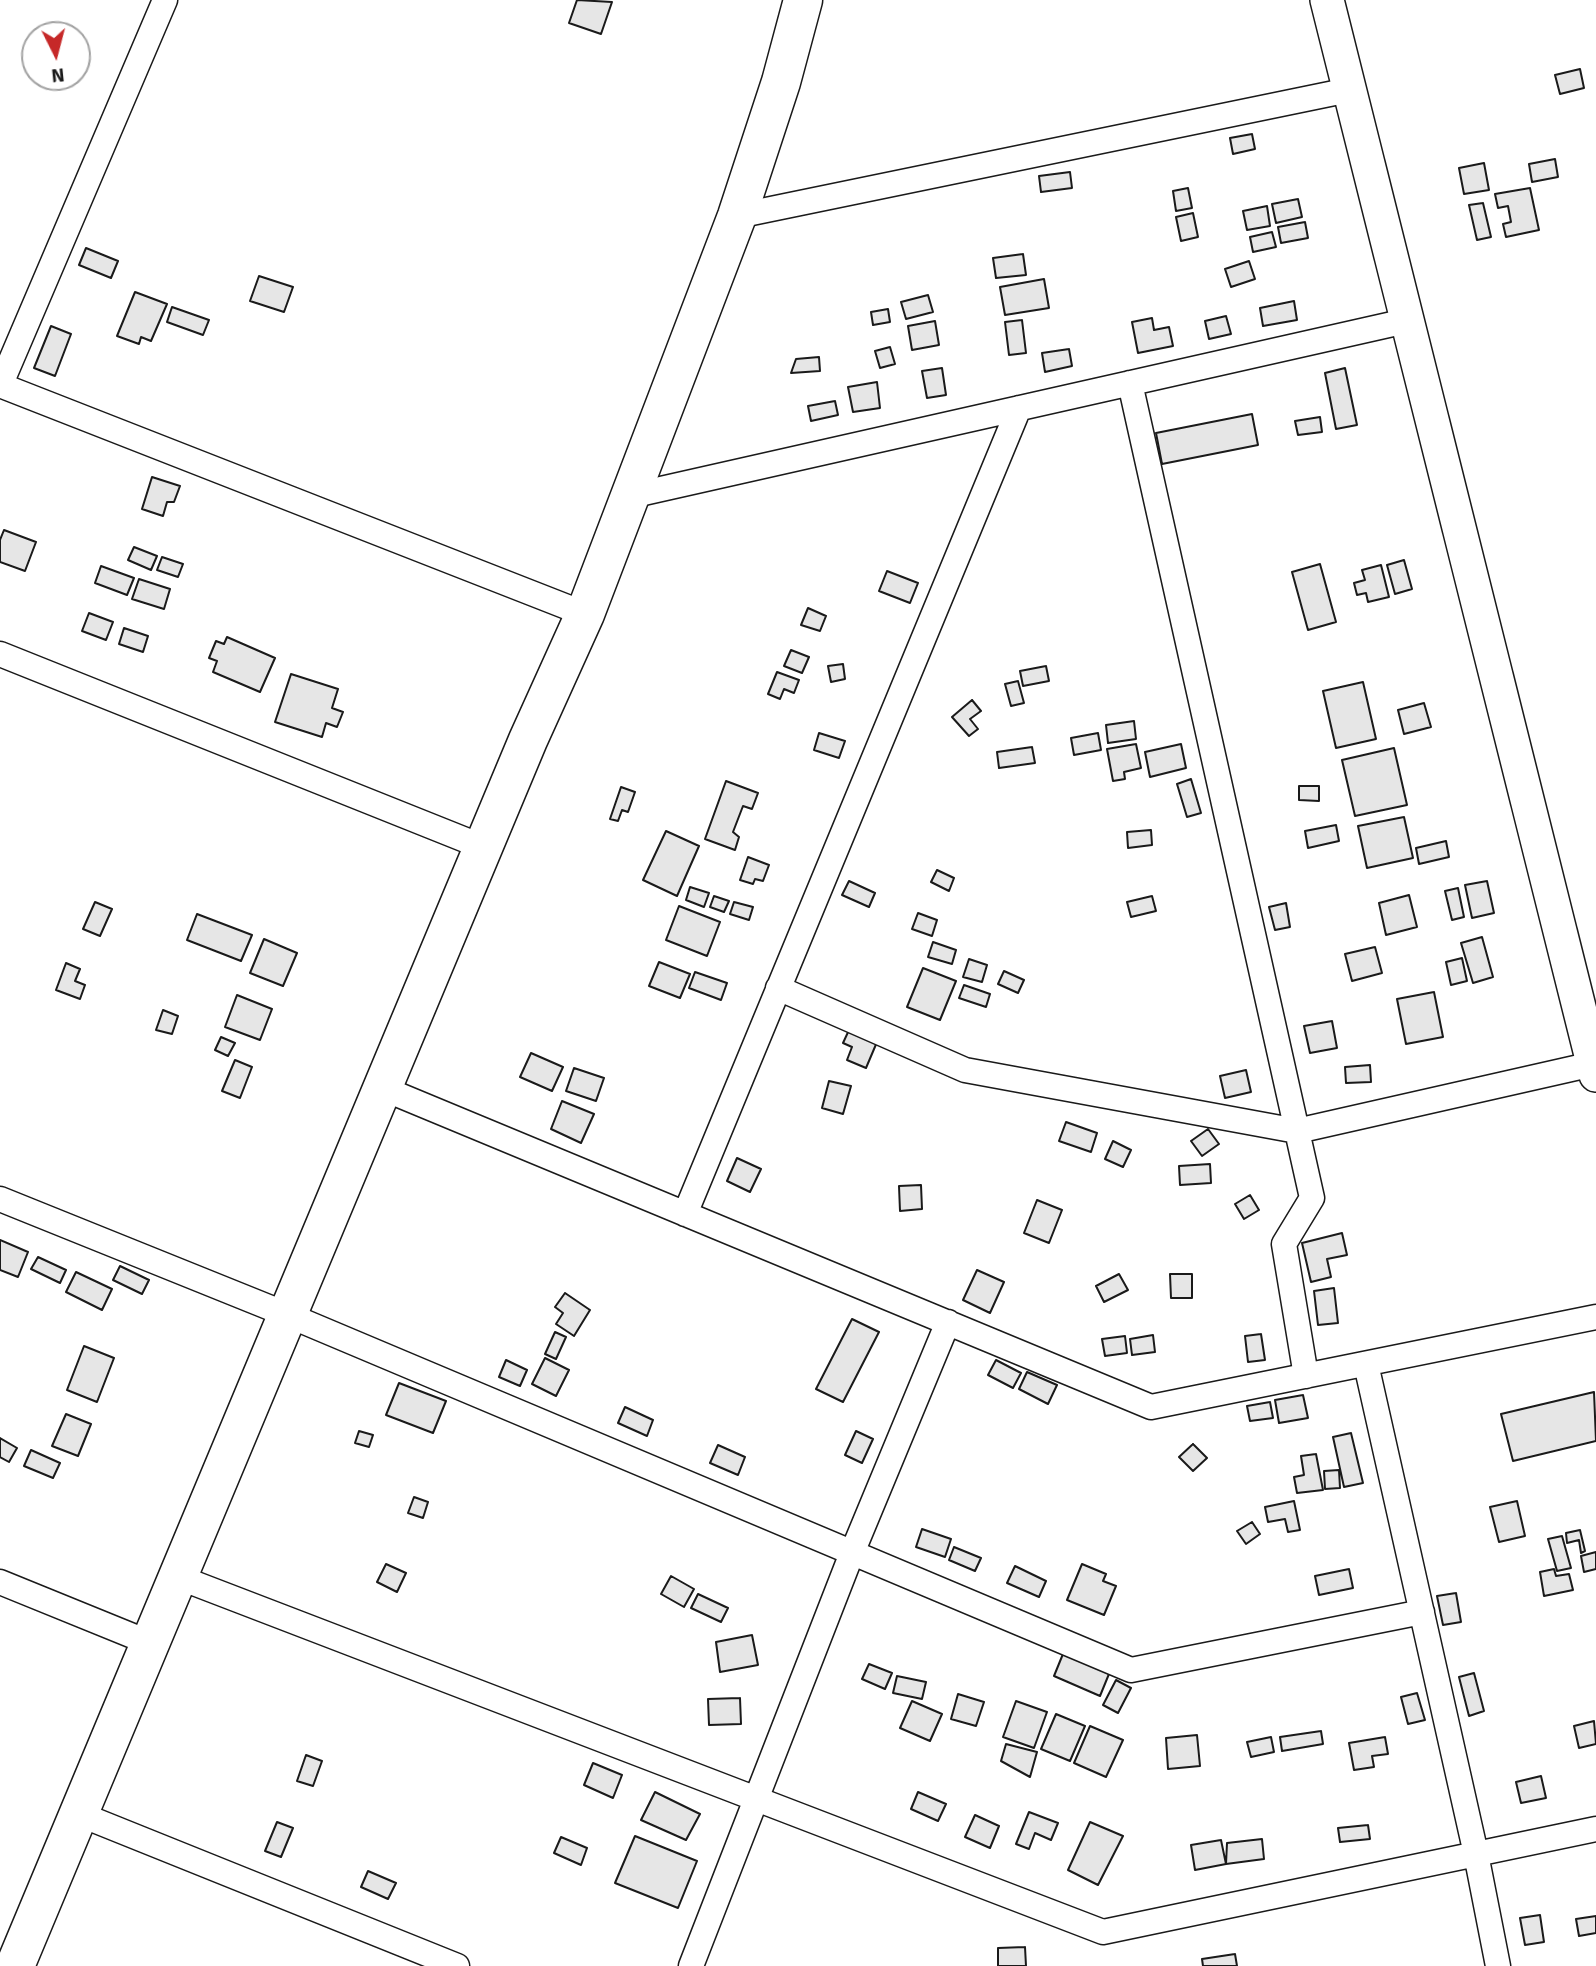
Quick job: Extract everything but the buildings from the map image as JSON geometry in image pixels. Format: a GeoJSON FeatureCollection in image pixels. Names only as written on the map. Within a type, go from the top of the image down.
{"type":"FeatureCollection","features":[{"type":"Feature","properties":{"kind":"main road"},"geometry":{"type":"LineString","coordinates":[[15,1966],[382,1088],[585,614],[737,216],[781,82],[803,0]]}},
{"type":"Feature","properties":{"kind":"main road"},"geometry":{"type":"LineString","coordinates":[[1326,0],[1595,1070]]}},
{"type":"Feature","properties":{"kind":"street"},"geometry":{"type":"LineString","coordinates":[[165,0],[0,386],[585,614]]}},
{"type":"Feature","properties":{"kind":"street"},"geometry":{"type":"LineString","coordinates":[[737,216],[1349,90]]}},
{"type":"Feature","properties":{"kind":"street"},"geometry":{"type":"LineString","coordinates":[[631,496],[1406,321]]}},
{"type":"Feature","properties":{"kind":"street"},"geometry":{"type":"LineString","coordinates":[[1130,383],[1312,1198],[1284,1244],[1306,1376]]}},
{"type":"Feature","properties":{"kind":"street"},"geometry":{"type":"LineString","coordinates":[[685,1213],[1019,408]]}},
{"type":"Feature","properties":{"kind":"street"},"geometry":{"type":"LineString","coordinates":[[0,654],[484,847]]}},
{"type":"Feature","properties":{"kind":"street"},"geometry":{"type":"LineString","coordinates":[[778,988],[965,1070],[1297,1131],[1595,1070]]}},
{"type":"Feature","properties":{"kind":"street"},"geometry":{"type":"LineString","coordinates":[[382,1088],[1151,1407],[1596,1317]]}},
{"type":"Feature","properties":{"kind":"street"},"geometry":{"type":"LineString","coordinates":[[0,1199],[288,1315],[1131,1670],[1422,1612]]}},
{"type":"Feature","properties":{"kind":"street"},"geometry":{"type":"LineString","coordinates":[[691,1966],[852,1553],[948,1322]]}},
{"type":"Feature","properties":{"kind":"street"},"geometry":{"type":"LineString","coordinates":[[1366,1364],[1476,1854],[1498,1966]]}},
{"type":"Feature","properties":{"kind":"street"},"geometry":{"type":"LineString","coordinates":[[178,1577],[1103,1932],[1596,1829]]}},
{"type":"Feature","properties":{"kind":"street"},"geometry":{"type":"LineString","coordinates":[[0,1582],[150,1643]]}},
{"type":"Feature","properties":{"kind":"street"},"geometry":{"type":"LineString","coordinates":[[79,1814],[457,1966]]}}]}
